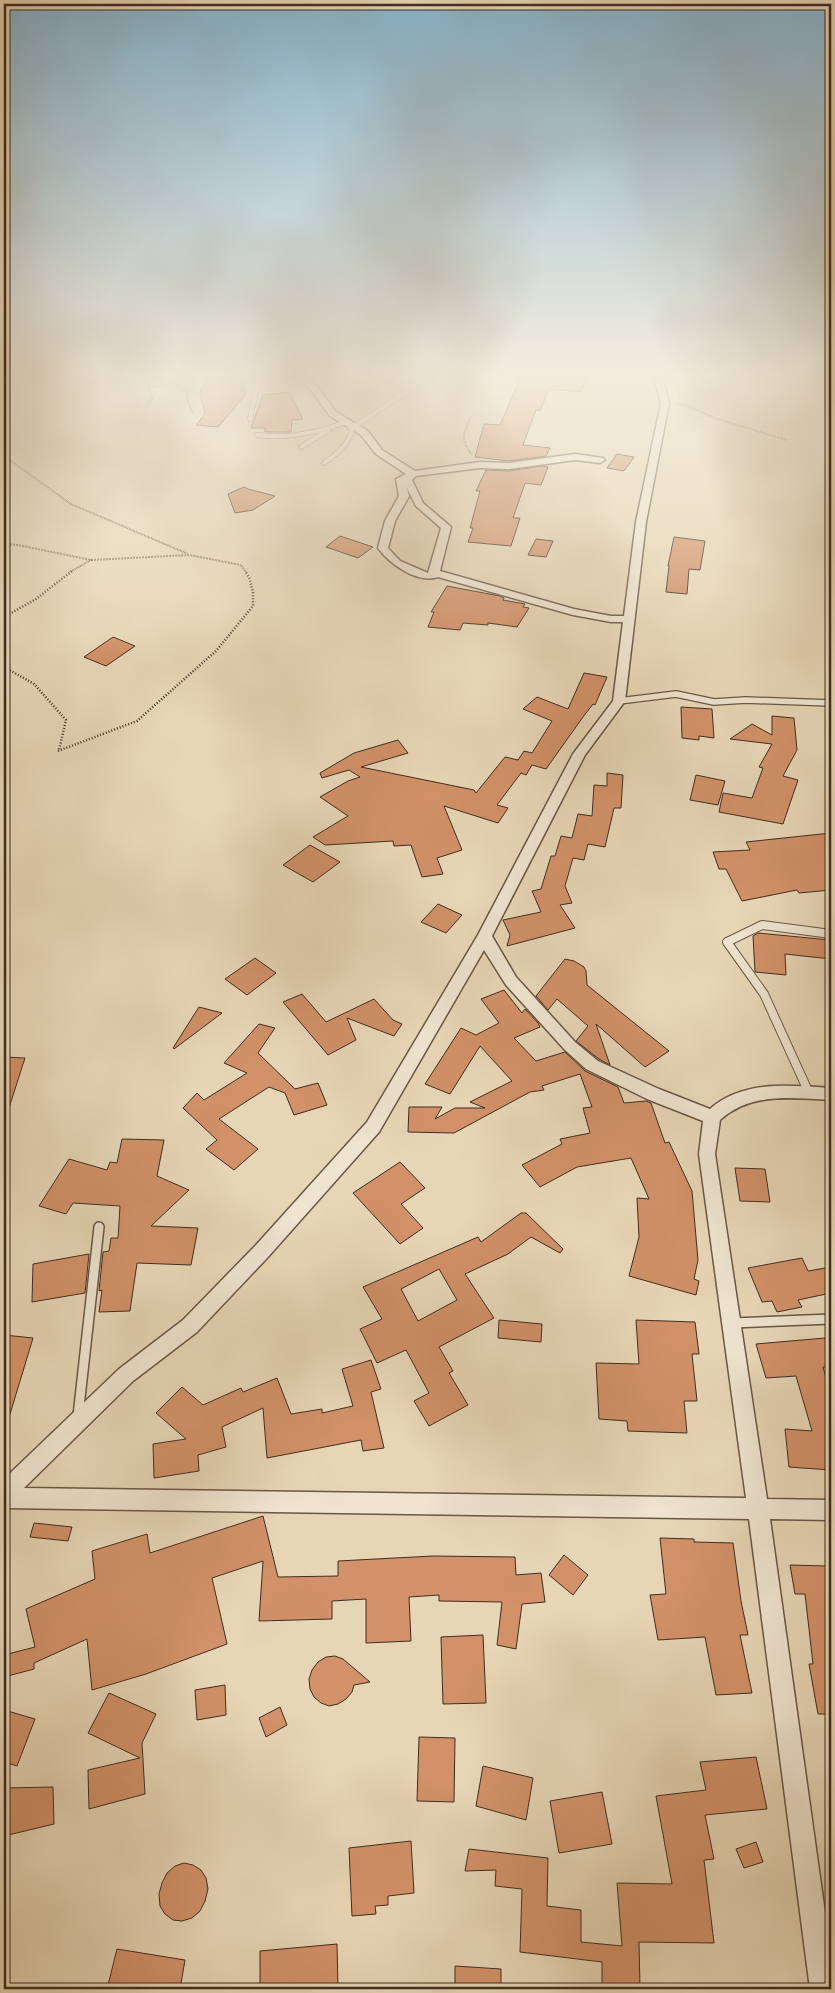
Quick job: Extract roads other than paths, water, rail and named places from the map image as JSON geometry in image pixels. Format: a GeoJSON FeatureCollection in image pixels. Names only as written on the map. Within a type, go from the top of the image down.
{"type":"FeatureCollection","features":[{"type":"Feature","properties":{"kind":"street"},"geometry":{"type":"LineString","coordinates":[[406,470],[413,474]]}},
{"type":"Feature","properties":{"kind":"street"},"geometry":{"type":"LineString","coordinates":[[413,474],[407,481],[410,483],[420,504],[446,527],[434,575],[428,577],[396,563],[383,548],[390,521],[404,496],[401,479],[413,474],[443,470]]}},
{"type":"Feature","properties":{"kind":"street"},"geometry":{"type":"LineString","coordinates":[[4,1493],[77,1420],[126,1375],[190,1326],[262,1250],[373,1127],[485,936],[579,754],[619,701],[641,522],[652,470]]}},
{"type":"Feature","properties":{"kind":"street"},"geometry":{"type":"LineString","coordinates":[[434,573],[573,612],[610,619],[628,619]]}},
{"type":"Feature","properties":{"kind":"street"},"geometry":{"type":"LineString","coordinates":[[485,936],[486,942],[510,981],[570,1046],[592,1065],[653,1094],[712,1117]]}},
{"type":"Feature","properties":{"kind":"street"},"geometry":{"type":"LineString","coordinates":[[823,1989],[758,1509],[707,1154],[712,1117],[722,1106],[747,1095],[784,1092],[831,1094]]}},
{"type":"Feature","properties":{"kind":"street"},"geometry":{"type":"LineString","coordinates":[[4,1498],[831,1510]]}},
{"type":"Feature","properties":{"kind":"lane"},"geometry":{"type":"LineString","coordinates":[[619,701],[676,694],[714,702],[746,700],[831,703]]}},
{"type":"Feature","properties":{"kind":"lane"},"geometry":{"type":"LineString","coordinates":[[808,1093],[764,994],[727,942],[762,924],[831,934]]}},
{"type":"Feature","properties":{"kind":"lane"},"geometry":{"type":"LineString","coordinates":[[77,1420],[99,1227]]}},
{"type":"Feature","properties":{"kind":"lane"},"geometry":{"type":"LineString","coordinates":[[732,1323],[831,1319]]}}]}
